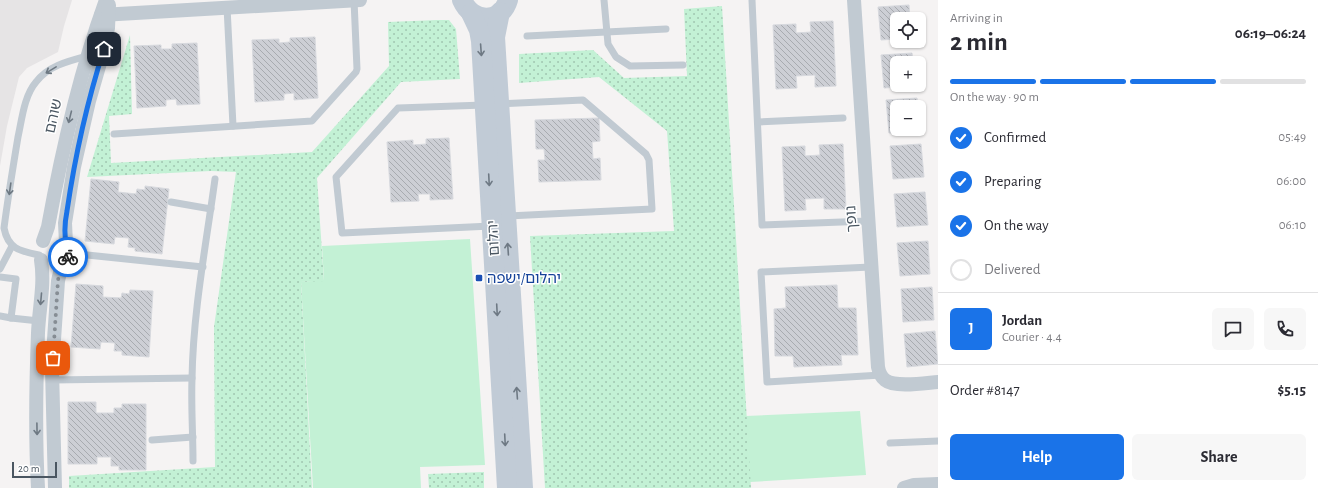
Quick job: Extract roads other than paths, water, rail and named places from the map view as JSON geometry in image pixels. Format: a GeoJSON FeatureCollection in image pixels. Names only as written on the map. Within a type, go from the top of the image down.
{"type":"FeatureCollection","features":[{"type":"Feature","properties":{"kind":"street","name":"שוהם"},"geometry":{"type":"LineString","coordinates":[[55,488],[53,380],[58,280],[66,253],[65,223],[74,167],[108,28],[106,0]]}},
{"type":"Feature","properties":{"kind":"street"},"geometry":{"type":"LineString","coordinates":[[106,10],[227,7],[318,1],[360,0]]}},
{"type":"Feature","properties":{"kind":"street","name":"נופך"},"geometry":{"type":"LineString","coordinates":[[854,0],[877,362],[881,375]]}},
{"type":"Feature","properties":{"kind":"street"},"geometry":{"type":"LineString","coordinates":[[467,7],[478,17],[486,18],[494,16],[504,6]]}},
{"type":"Feature","properties":{"kind":"street","name":"יהלום"},"geometry":{"type":"LineString","coordinates":[[504,6],[495,37],[492,105],[499,221],[508,488]]}},
{"type":"Feature","properties":{"kind":"street","name":"יהלום"},"geometry":{"type":"LineString","coordinates":[[467,7],[479,30],[492,105]]}},
{"type":"Feature","properties":{"kind":"street","name":"שוהם"},"geometry":{"type":"LineString","coordinates":[[38,488],[37,408],[39,321],[43,271],[41,252],[48,227],[66,133],[87,56],[106,10]]}},
{"type":"Feature","properties":{"kind":"street","name":"יהלום"},"geometry":{"type":"LineString","coordinates":[[499,221],[523,488]]}},
{"type":"Feature","properties":{"kind":"street"},"geometry":{"type":"LineString","coordinates":[[54,237],[62,239],[66,253],[60,265],[51,266],[45,264],[41,252],[48,238],[54,237]]}},
{"type":"Feature","properties":{"kind":"street"},"geometry":{"type":"LineString","coordinates":[[881,375],[886,381],[895,384],[938,382]]}},
{"type":"Feature","properties":{"kind":"street"},"geometry":{"type":"LineString","coordinates":[[904,488],[914,485],[938,484]]}},
{"type":"Feature","properties":{"kind":"lane"},"geometry":{"type":"LineString","coordinates":[[114,134],[312,120],[356,72],[354,0]]}},
{"type":"Feature","properties":{"kind":"lane"},"geometry":{"type":"LineString","coordinates":[[604,0],[608,44],[616,56],[630,66],[683,65]]}},
{"type":"Feature","properties":{"kind":"lane"},"geometry":{"type":"LineString","coordinates":[[752,0],[762,225],[868,221]]}},
{"type":"Feature","properties":{"kind":"lane"},"geometry":{"type":"LineString","coordinates":[[227,7],[233,126]]}},
{"type":"Feature","properties":{"kind":"lane"},"geometry":{"type":"LineString","coordinates":[[526,36],[666,29]]}},
{"type":"Feature","properties":{"kind":"lane"},"geometry":{"type":"LineString","coordinates":[[41,252],[21,250],[12,246],[5,235],[4,228],[15,158],[27,98],[36,82],[49,70],[66,62],[87,56]]}},
{"type":"Feature","properties":{"kind":"lane"},"geometry":{"type":"LineString","coordinates":[[583,100],[646,154],[649,160],[652,210],[342,233],[336,177],[398,108],[492,105],[583,100]]}},
{"type":"Feature","properties":{"kind":"lane"},"geometry":{"type":"LineString","coordinates":[[758,122],[844,118]]}},
{"type":"Feature","properties":{"kind":"lane"},"geometry":{"type":"LineString","coordinates":[[193,461],[192,378],[198,304],[215,179]]}},
{"type":"Feature","properties":{"kind":"lane"},"geometry":{"type":"LineString","coordinates":[[170,202],[211,209]]}},
{"type":"Feature","properties":{"kind":"lane"},"geometry":{"type":"LineString","coordinates":[[0,269],[12,246]]}},
{"type":"Feature","properties":{"kind":"lane"},"geometry":{"type":"LineString","coordinates":[[66,253],[203,267]]}},
{"type":"Feature","properties":{"kind":"lane"},"geometry":{"type":"LineString","coordinates":[[871,267],[760,272],[767,382],[881,375]]}},
{"type":"Feature","properties":{"kind":"lane"},"geometry":{"type":"LineString","coordinates":[[0,277],[16,279],[11,318]]}},
{"type":"Feature","properties":{"kind":"lane"},"geometry":{"type":"LineString","coordinates":[[0,316],[39,321]]}},
{"type":"Feature","properties":{"kind":"lane"},"geometry":{"type":"LineString","coordinates":[[53,380],[192,378]]}},
{"type":"Feature","properties":{"kind":"lane"},"geometry":{"type":"LineString","coordinates":[[152,440],[193,438]]}},
{"type":"Feature","properties":{"kind":"lane"},"geometry":{"type":"LineString","coordinates":[[890,442],[938,441]]}},
{"type":"Feature","properties":{"kind":"place","name":"יהלום/ישפה"},"geometry":{"type":"Point","coordinates":[479,278]}}]}
